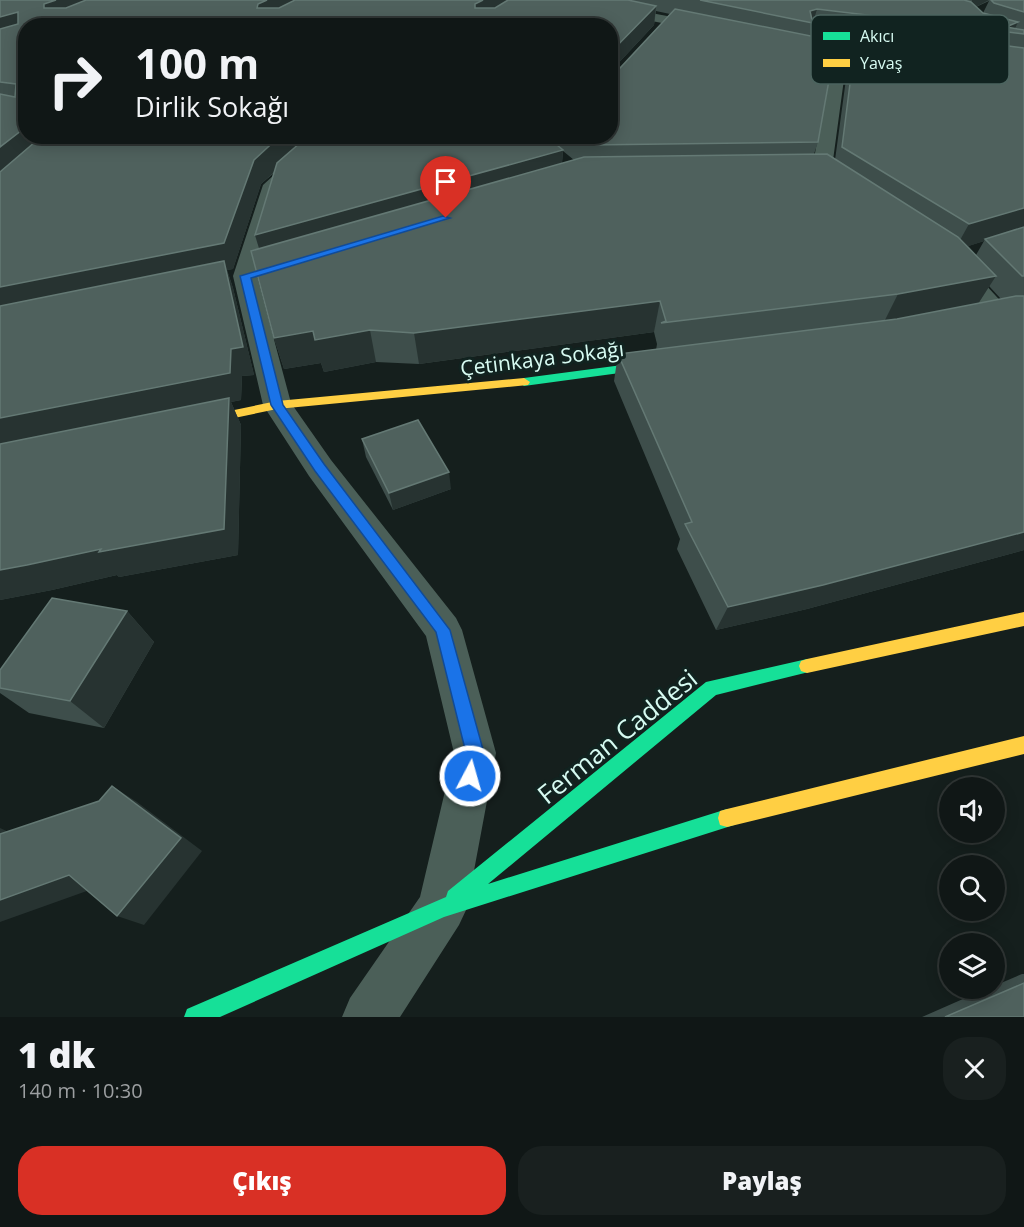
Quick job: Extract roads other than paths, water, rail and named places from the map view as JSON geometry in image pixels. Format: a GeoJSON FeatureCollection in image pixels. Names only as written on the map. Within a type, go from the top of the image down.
{"type":"FeatureCollection","features":[{"type":"Feature","properties":{"kind":"street"},"geometry":{"type":"LineString","coordinates":[[563,0],[728,29]]}},
{"type":"Feature","properties":{"kind":"street"},"geometry":{"type":"LineString","coordinates":[[655,34],[669,20]]}},
{"type":"Feature","properties":{"kind":"street"},"geometry":{"type":"LineString","coordinates":[[808,34],[779,37],[811,47]]}},
{"type":"Feature","properties":{"kind":"street"},"geometry":{"type":"LineString","coordinates":[[821,175],[836,84]]}},
{"type":"Feature","properties":{"kind":"street"},"geometry":{"type":"LineString","coordinates":[[319,144],[273,185],[245,276],[277,405],[320,468],[443,630],[475,753],[442,908],[369,1017]]}},
{"type":"Feature","properties":{"kind":"street"},"geometry":{"type":"LineString","coordinates":[[798,175],[821,175],[839,187]]}},
{"type":"Feature","properties":{"kind":"street"},"geometry":{"type":"LineString","coordinates":[[952,255],[1000,313]]}},
{"type":"Feature","properties":{"kind":"street","name":"Çetinkaya Sokağı"},"geometry":{"type":"LineString","coordinates":[[173,426],[277,405],[493,386],[670,363]]}},
{"type":"Feature","properties":{"kind":"street","name":"Ferman Caddesi"},"geometry":{"type":"LineString","coordinates":[[442,908],[712,688],[1001,622],[1024,619]]}},
{"type":"Feature","properties":{"kind":"street","name":"Ferman Caddesi"},"geometry":{"type":"LineString","coordinates":[[195,1017],[442,908],[755,808],[1024,745]]}}]}
